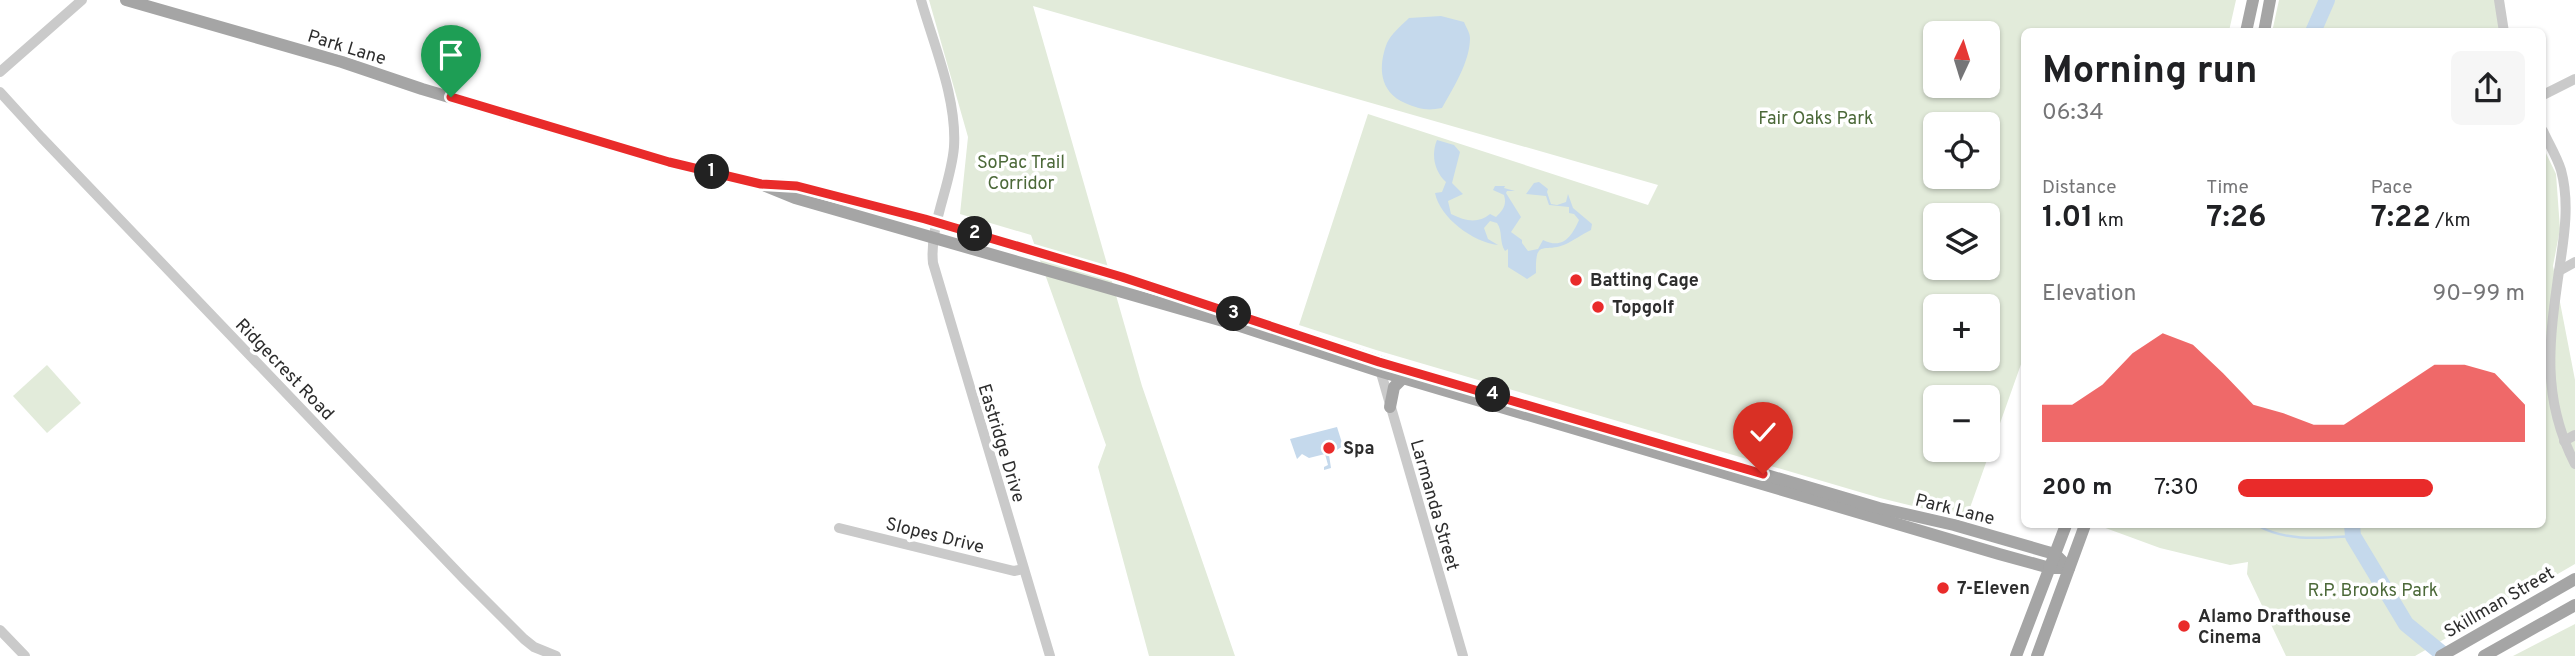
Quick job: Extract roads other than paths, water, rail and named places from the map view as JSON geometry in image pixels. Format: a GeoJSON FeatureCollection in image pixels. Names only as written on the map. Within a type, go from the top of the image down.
{"type":"FeatureCollection","features":[{"type":"Feature","properties":{"kind":"main road","name":"Park Lane"},"geometry":{"type":"LineString","coordinates":[[126,0],[342,62],[422,89],[658,159],[761,184],[795,198],[1118,292],[1238,320],[1379,367],[1846,499],[1954,525],[2055,554],[2069,568]]}},
{"type":"Feature","properties":{"kind":"main road"},"geometry":{"type":"LineString","coordinates":[[2247,28],[2253,0]]}},
{"type":"Feature","properties":{"kind":"main road"},"geometry":{"type":"LineString","coordinates":[[2265,28],[2270,0]]}},
{"type":"Feature","properties":{"kind":"main road","name":"Park Lane"},"geometry":{"type":"LineString","coordinates":[[761,184],[797,186],[937,223],[1122,277],[1217,314]]}},
{"type":"Feature","properties":{"kind":"main road"},"geometry":{"type":"LineString","coordinates":[[1118,292],[1122,277]]}},
{"type":"Feature","properties":{"kind":"main road","name":"Park Lane"},"geometry":{"type":"LineString","coordinates":[[1379,367],[1403,378],[2050,568],[2069,568]]}},
{"type":"Feature","properties":{"kind":"main road"},"geometry":{"type":"LineString","coordinates":[[1390,407],[1394,387],[1403,378]]}},
{"type":"Feature","properties":{"kind":"main road"},"geometry":{"type":"LineString","coordinates":[[2016,656],[2065,528]]}},
{"type":"Feature","properties":{"kind":"main road"},"geometry":{"type":"LineString","coordinates":[[2037,656],[2084,528]]}},
{"type":"Feature","properties":{"kind":"main road","name":"Skillman Street"},"geometry":{"type":"LineString","coordinates":[[2441,656],[2575,579]]}},
{"type":"Feature","properties":{"kind":"main road"},"geometry":{"type":"LineString","coordinates":[[2484,656],[2575,605]]}},
{"type":"Feature","properties":{"kind":"street"},"geometry":{"type":"LineString","coordinates":[[0,72],[82,0]]}},
{"type":"Feature","properties":{"kind":"street","name":"Eastridge Drive"},"geometry":{"type":"LineString","coordinates":[[920,0],[945,82],[954,129],[952,165],[932,248],[937,277],[1050,656]]}},
{"type":"Feature","properties":{"kind":"street"},"geometry":{"type":"LineString","coordinates":[[2499,0],[2503,28]]}},
{"type":"Feature","properties":{"kind":"street"},"geometry":{"type":"LineString","coordinates":[[2546,94],[2575,79]]}},
{"type":"Feature","properties":{"kind":"street","name":"Ridgecrest Road"},"geometry":{"type":"LineString","coordinates":[[0,92],[464,579],[534,648],[556,656]]}},
{"type":"Feature","properties":{"kind":"street"},"geometry":{"type":"LineString","coordinates":[[2546,137],[2563,180],[2564,238],[2549,363],[2553,405],[2564,441],[2575,464]]}},
{"type":"Feature","properties":{"kind":"street"},"geometry":{"type":"LineString","coordinates":[[2559,271],[2575,262]]}},
{"type":"Feature","properties":{"kind":"street","name":"Larmanda Street"},"geometry":{"type":"LineString","coordinates":[[1379,367],[1463,656]]}},
{"type":"Feature","properties":{"kind":"street"},"geometry":{"type":"LineString","coordinates":[[2564,441],[2575,435]]}},
{"type":"Feature","properties":{"kind":"street","name":"Slopes Drive"},"geometry":{"type":"LineString","coordinates":[[839,528],[1014,571],[1023,569]]}},
{"type":"Feature","properties":{"kind":"street"},"geometry":{"type":"LineString","coordinates":[[0,630],[25,656]]}},
{"type":"Feature","properties":{"kind":"water"},"geometry":{"type":"Polygon","coordinates":[[[1441,16],[1464,22],[1470,36],[1467,56],[1442,108],[1419,108],[1405,103],[1390,92],[1383,78],[1384,52],[1391,36],[1409,18],[1441,16]]]}},
{"type":"Feature","properties":{"kind":"water"},"geometry":{"type":"Polygon","coordinates":[[[1437,140],[1454,145],[1460,152],[1452,183],[1463,194],[1448,201],[1451,214],[1471,220],[1490,214],[1496,217],[1504,207],[1505,199],[1504,195],[1493,190],[1495,186],[1505,186],[1504,188],[1515,191],[1506,193],[1521,217],[1511,232],[1522,240],[1528,251],[1538,249],[1543,240],[1556,243],[1566,240],[1579,220],[1569,213],[1569,207],[1549,205],[1546,196],[1526,194],[1534,183],[1539,182],[1548,189],[1551,204],[1566,202],[1568,194],[1573,208],[1592,224],[1591,230],[1566,244],[1539,251],[1536,273],[1527,279],[1508,267],[1508,249],[1505,251],[1503,248],[1497,223],[1490,221],[1484,228],[1488,239],[1498,245],[1468,234],[1443,211],[1435,193],[1442,192],[1446,182],[1435,162],[1437,140]]]}},
{"type":"Feature","properties":{"kind":"water","name":"Spa"},"geometry":{"type":"Polygon","coordinates":[[[1337,427],[1343,446],[1329,455],[1331,468],[1324,470],[1328,465],[1325,454],[1309,458],[1302,454],[1297,459],[1290,439],[1337,427]]]}},
{"type":"Feature","properties":{"kind":"waterway"},"geometry":{"type":"LineString","coordinates":[[2315,28],[2327,0]]}},
{"type":"Feature","properties":{"kind":"waterway"},"geometry":{"type":"LineString","coordinates":[[2264,528],[2292,536],[2353,536]]}},
{"type":"Feature","properties":{"kind":"waterway"},"geometry":{"type":"LineString","coordinates":[[2352,528],[2353,536],[2406,624],[2445,656]]}},
{"type":"Feature","properties":{"kind":"place","name":"Batting Cage"},"geometry":{"type":"Point","coordinates":[1576,280]}},
{"type":"Feature","properties":{"kind":"place","name":"Topgolf"},"geometry":{"type":"Point","coordinates":[1598,307]}},
{"type":"Feature","properties":{"kind":"place","name":"Spa"},"geometry":{"type":"Point","coordinates":[1329,448]}},
{"type":"Feature","properties":{"kind":"place","name":"7-Eleven"},"geometry":{"type":"Point","coordinates":[1943,588]}},
{"type":"Feature","properties":{"kind":"place","name":"Alamo Drafthouse Cinema"},"geometry":{"type":"Point","coordinates":[2184,626]}},
{"type":"Feature","properties":{"kind":"park label","name":"Fair Oaks Park"},"geometry":{"type":"Point","coordinates":[1816,118]}},
{"type":"Feature","properties":{"kind":"park label","name":"SoPac Trail Corridor"},"geometry":{"type":"Point","coordinates":[1021,172]}},
{"type":"Feature","properties":{"kind":"park label","name":"R.P. Brooks Park"},"geometry":{"type":"Point","coordinates":[2373,590]}}]}
